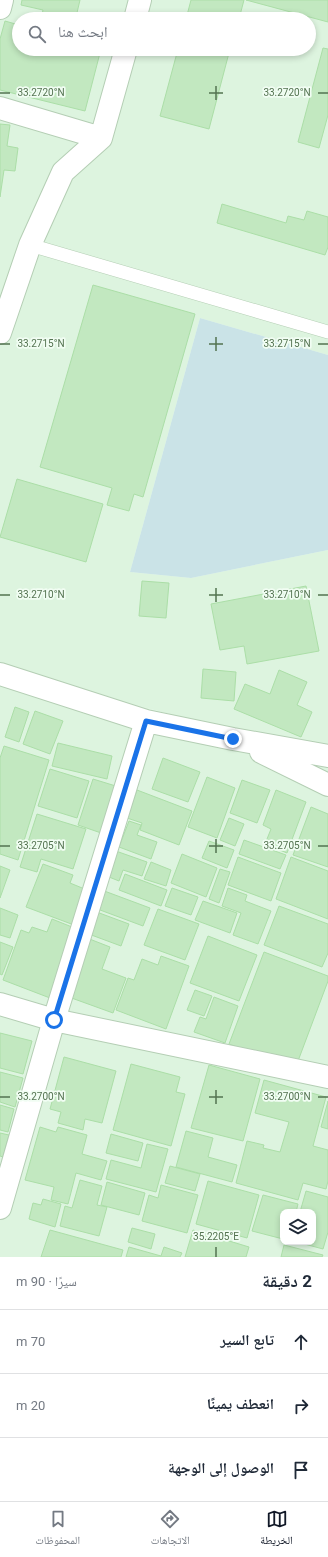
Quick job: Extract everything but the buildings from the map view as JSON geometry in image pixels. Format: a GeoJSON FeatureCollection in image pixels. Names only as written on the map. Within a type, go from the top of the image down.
{"type":"FeatureCollection","features":[{"type":"Feature","properties":{"kind":"street"},"geometry":{"type":"LineString","coordinates":[[0,8],[2,0]]}},
{"type":"Feature","properties":{"kind":"street"},"geometry":{"type":"LineString","coordinates":[[137,12],[140,0]]}},
{"type":"Feature","properties":{"kind":"street"},"geometry":{"type":"LineString","coordinates":[[0,333],[30,245],[63,172],[102,138],[124,56]]}},
{"type":"Feature","properties":{"kind":"street"},"geometry":{"type":"LineString","coordinates":[[0,108],[102,138]]}},
{"type":"Feature","properties":{"kind":"street"},"geometry":{"type":"LineString","coordinates":[[0,674],[146,721],[233,739],[328,756]]}},
{"type":"Feature","properties":{"kind":"street"},"geometry":{"type":"LineString","coordinates":[[0,1208],[54,1020],[146,721]]}},
{"type":"Feature","properties":{"kind":"street"},"geometry":{"type":"LineString","coordinates":[[233,739],[328,785]]}},
{"type":"Feature","properties":{"kind":"street"},"geometry":{"type":"LineString","coordinates":[[0,1004],[54,1020],[328,1077]]}},
{"type":"Feature","properties":{"kind":"lane"},"geometry":{"type":"LineString","coordinates":[[30,245],[328,332]]}},
{"type":"Feature","properties":{"kind":"shaded area"},"geometry":{"type":"Polygon","coordinates":[[[0,0],[328,0],[328,355],[200,318],[130,572],[191,578],[328,550],[328,757],[132,704],[328,760],[328,1257],[0,1257],[0,0]]]}},
{"type":"Feature","properties":{"kind":"shaded area"},"geometry":{"type":"Polygon","coordinates":[[[200,318],[328,355],[328,550],[191,578],[130,572],[200,318]]]}},
{"type":"Feature","properties":{"kind":"route"},"geometry":{"type":"LineString","coordinates":[[54,1020],[146,721],[233,739]]}}]}
